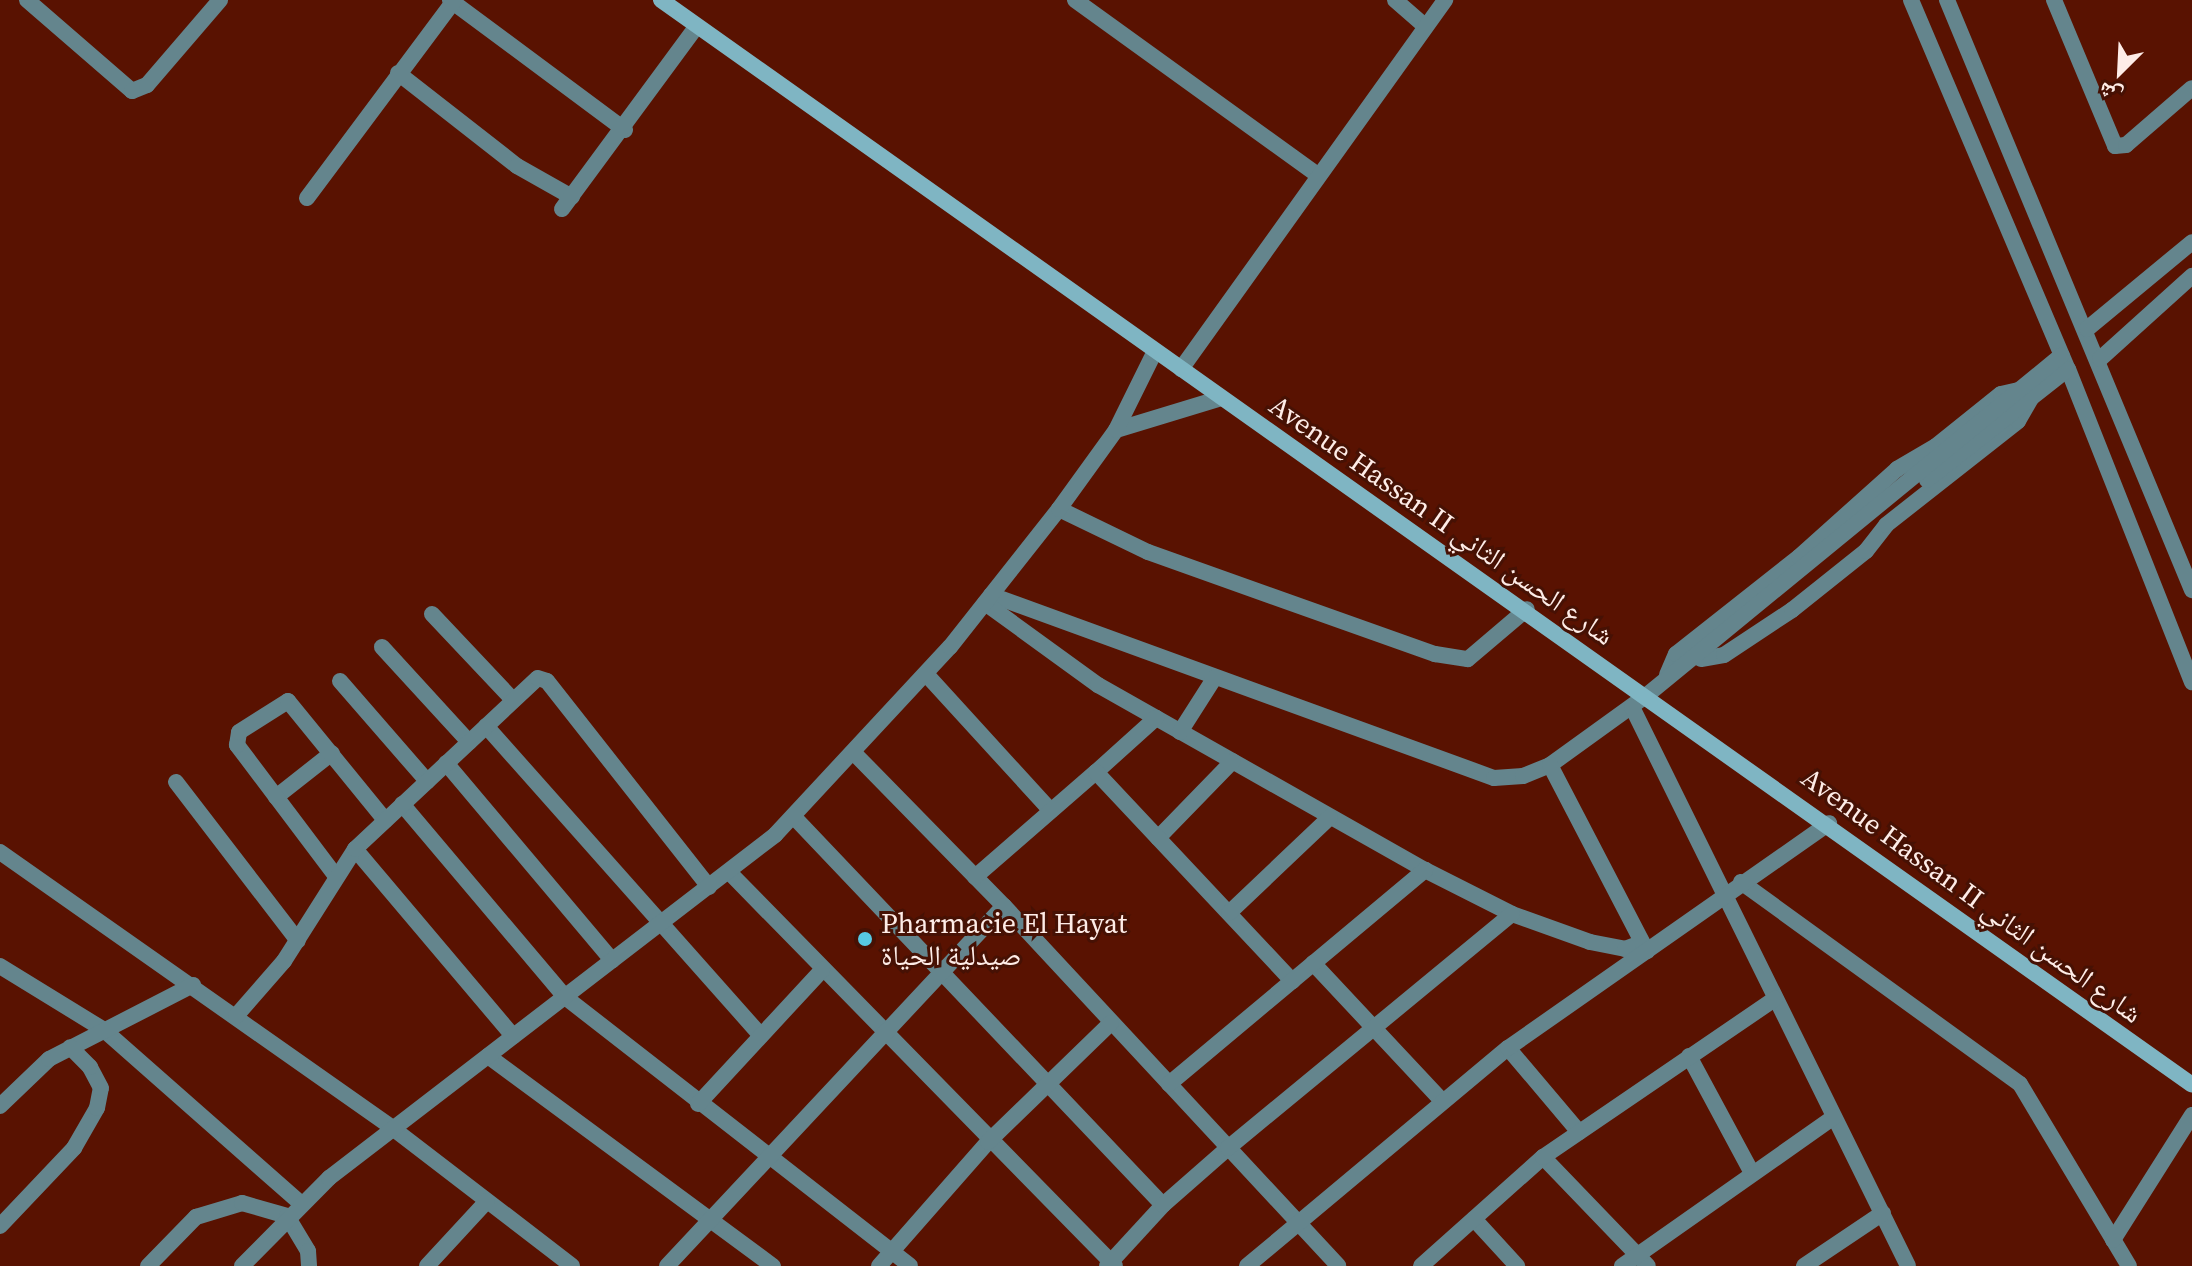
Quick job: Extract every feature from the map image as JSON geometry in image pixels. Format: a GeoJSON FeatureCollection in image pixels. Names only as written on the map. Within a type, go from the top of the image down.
{"type":"FeatureCollection","features":[{"type":"Feature","properties":{"kind":"main road","name":"Avenue Hassan II شارع الحسن الثاني"},"geometry":{"type":"LineString","coordinates":[[661,0],[1221,398],[1829,823],[2192,1085]]}},
{"type":"Feature","properties":{"kind":"street"},"geometry":{"type":"LineString","coordinates":[[30,1],[132,91],[147,85],[220,0]]}},
{"type":"Feature","properties":{"kind":"street"},"geometry":{"type":"LineString","coordinates":[[1075,0],[1316,174]]}},
{"type":"Feature","properties":{"kind":"street"},"geometry":{"type":"LineString","coordinates":[[1395,0],[1424,25]]}},
{"type":"Feature","properties":{"kind":"street"},"geometry":{"type":"LineString","coordinates":[[1181,369],[1316,174],[1445,0]]}},
{"type":"Feature","properties":{"kind":"street"},"geometry":{"type":"LineString","coordinates":[[1911,0],[2065,362],[2192,682]]}},
{"type":"Feature","properties":{"kind":"street"},"geometry":{"type":"LineString","coordinates":[[1947,0],[2100,359],[2192,590]]}},
{"type":"Feature","properties":{"kind":"street"},"geometry":{"type":"LineString","coordinates":[[2054,0],[2115,146],[2126,145],[2192,88]]}},
{"type":"Feature","properties":{"kind":"street"},"geometry":{"type":"LineString","coordinates":[[307,198],[452,1],[625,130]]}},
{"type":"Feature","properties":{"kind":"street"},"geometry":{"type":"LineString","coordinates":[[398,73],[567,203],[625,130],[697,26]]}},
{"type":"Feature","properties":{"kind":"street"},"geometry":{"type":"LineString","coordinates":[[2087,329],[2192,242]]}},
{"type":"Feature","properties":{"kind":"street"},"geometry":{"type":"LineString","coordinates":[[2100,359],[2192,276]]}},
{"type":"Feature","properties":{"kind":"street"},"geometry":{"type":"LineString","coordinates":[[242,1266],[300,1203],[612,960],[730,873],[794,817],[926,674],[1059,509],[1116,430],[1155,351]]}},
{"type":"Feature","properties":{"kind":"street"},"geometry":{"type":"LineString","coordinates":[[1647,695],[1671,684],[2065,362]]}},
{"type":"Feature","properties":{"kind":"street"},"geometry":{"type":"LineString","coordinates":[[988,599],[1494,778],[1523,776],[1550,765],[1632,707],[1667,675],[2026,394]]}},
{"type":"Feature","properties":{"kind":"street"},"geometry":{"type":"LineString","coordinates":[[1116,430],[1221,398]]}},
{"type":"Feature","properties":{"kind":"street"},"geometry":{"type":"LineString","coordinates":[[1059,509],[1148,552],[1435,654],[1468,659],[1527,609]]}},
{"type":"Feature","properties":{"kind":"street"},"geometry":{"type":"LineString","coordinates":[[988,599],[1049,654],[1425,870],[1512,914],[1609,947],[1645,948]]}},
{"type":"Feature","properties":{"kind":"street"},"geometry":{"type":"LineString","coordinates":[[432,614],[513,700]]}},
{"type":"Feature","properties":{"kind":"street"},"geometry":{"type":"LineString","coordinates":[[382,647],[469,742]]}},
{"type":"Feature","properties":{"kind":"street"},"geometry":{"type":"LineString","coordinates":[[926,674],[1051,811]]}},
{"type":"Feature","properties":{"kind":"street"},"geometry":{"type":"LineString","coordinates":[[1180,732],[1215,677]]}},
{"type":"Feature","properties":{"kind":"street"},"geometry":{"type":"LineString","coordinates":[[236,1016],[298,941],[335,875],[355,849],[538,678],[547,681],[709,887]]}},
{"type":"Feature","properties":{"kind":"street"},"geometry":{"type":"LineString","coordinates":[[340,681],[427,781]]}},
{"type":"Feature","properties":{"kind":"street"},"geometry":{"type":"LineString","coordinates":[[335,875],[237,745],[239,732],[288,701],[385,820]]}},
{"type":"Feature","properties":{"kind":"street"},"geometry":{"type":"LineString","coordinates":[[1632,707],[1722,896],[1908,1266]]}},
{"type":"Feature","properties":{"kind":"street"},"geometry":{"type":"LineString","coordinates":[[975,877],[1156,718]]}},
{"type":"Feature","properties":{"kind":"street"},"geometry":{"type":"LineString","coordinates":[[486,726],[761,1036]]}},
{"type":"Feature","properties":{"kind":"street"},"geometry":{"type":"LineString","coordinates":[[276,797],[332,753]]}},
{"type":"Feature","properties":{"kind":"street"},"geometry":{"type":"LineString","coordinates":[[854,753],[1004,906],[1338,1266]]}},
{"type":"Feature","properties":{"kind":"street"},"geometry":{"type":"LineString","coordinates":[[1158,838],[1233,761]]}},
{"type":"Feature","properties":{"kind":"street"},"geometry":{"type":"LineString","coordinates":[[446,763],[612,960]]}},
{"type":"Feature","properties":{"kind":"street"},"geometry":{"type":"LineString","coordinates":[[1550,765],[1645,948]]}},
{"type":"Feature","properties":{"kind":"street"},"geometry":{"type":"LineString","coordinates":[[1096,772],[1292,981]]}},
{"type":"Feature","properties":{"kind":"street"},"geometry":{"type":"LineString","coordinates":[[176,782],[298,941]]}},
{"type":"Feature","properties":{"kind":"street"},"geometry":{"type":"LineString","coordinates":[[402,804],[565,997],[698,1104],[910,1266]]}},
{"type":"Feature","properties":{"kind":"street"},"geometry":{"type":"LineString","coordinates":[[794,817],[1049,1079],[1163,1205]]}},
{"type":"Feature","properties":{"kind":"street"},"geometry":{"type":"LineString","coordinates":[[1229,913],[1330,817]]}},
{"type":"Feature","properties":{"kind":"street"},"geometry":{"type":"LineString","coordinates":[[1247,1266],[1295,1221],[1508,1048],[1645,948],[1829,823]]}},
{"type":"Feature","properties":{"kind":"street"},"geometry":{"type":"LineString","coordinates":[[355,849],[513,1036]]}},
{"type":"Feature","properties":{"kind":"street"},"geometry":{"type":"LineString","coordinates":[[0,852],[395,1130],[561,1263]]}},
{"type":"Feature","properties":{"kind":"street"},"geometry":{"type":"LineString","coordinates":[[1169,1084],[1425,870]]}},
{"type":"Feature","properties":{"kind":"street"},"geometry":{"type":"LineString","coordinates":[[730,873],[988,1142],[1111,1265],[1163,1205],[1228,1148],[1512,914]]}},
{"type":"Feature","properties":{"kind":"street"},"geometry":{"type":"LineString","coordinates":[[1741,882],[2020,1084],[2129,1266]]}},
{"type":"Feature","properties":{"kind":"street"},"geometry":{"type":"LineString","coordinates":[[667,1266],[1004,906]]}},
{"type":"Feature","properties":{"kind":"street"},"geometry":{"type":"LineString","coordinates":[[1313,963],[1441,1100]]}},
{"type":"Feature","properties":{"kind":"street"},"geometry":{"type":"LineString","coordinates":[[0,966],[104,1030],[300,1203]]}},
{"type":"Feature","properties":{"kind":"street"},"geometry":{"type":"LineString","coordinates":[[698,1104],[822,970]]}},
{"type":"Feature","properties":{"kind":"street"},"geometry":{"type":"LineString","coordinates":[[0,1106],[32,1071],[70,1047],[193,985]]}},
{"type":"Feature","properties":{"kind":"street"},"geometry":{"type":"LineString","coordinates":[[1421,1266],[1543,1157],[1775,999]]}},
{"type":"Feature","properties":{"kind":"street"},"geometry":{"type":"LineString","coordinates":[[879,1266],[988,1142],[1049,1079],[1111,1023]]}},
{"type":"Feature","properties":{"kind":"street"},"geometry":{"type":"LineString","coordinates":[[0,1226],[74,1148],[97,1108],[101,1088],[90,1067],[70,1047]]}},
{"type":"Feature","properties":{"kind":"street"},"geometry":{"type":"LineString","coordinates":[[1508,1048],[1579,1132]]}},
{"type":"Feature","properties":{"kind":"street"},"geometry":{"type":"LineString","coordinates":[[488,1056],[773,1266]]}},
{"type":"Feature","properties":{"kind":"street"},"geometry":{"type":"LineString","coordinates":[[1689,1056],[1752,1173]]}},
{"type":"Feature","properties":{"kind":"street"},"geometry":{"type":"LineString","coordinates":[[2113,1240],[2192,1115]]}},
{"type":"Feature","properties":{"kind":"street"},"geometry":{"type":"LineString","coordinates":[[1622,1266],[1643,1259],[1752,1173],[1834,1117]]}},
{"type":"Feature","properties":{"kind":"street"},"geometry":{"type":"LineString","coordinates":[[1543,1157],[1643,1259]]}},
{"type":"Feature","properties":{"kind":"street"},"geometry":{"type":"LineString","coordinates":[[427,1266],[487,1201]]}},
{"type":"Feature","properties":{"kind":"street"},"geometry":{"type":"LineString","coordinates":[[148,1266],[196,1217],[213,1209],[242,1203],[287,1216],[308,1251],[309,1266]]}},
{"type":"Feature","properties":{"kind":"street"},"geometry":{"type":"LineString","coordinates":[[1804,1266],[1883,1213]]}},
{"type":"Feature","properties":{"kind":"street"},"geometry":{"type":"LineString","coordinates":[[1474,1219],[1517,1266]]}},
{"type":"Feature","properties":{"kind":"place","name":"Pharmacie El Hayat صيدلية الحياة"},"geometry":{"type":"Point","coordinates":[865,939]}}]}
